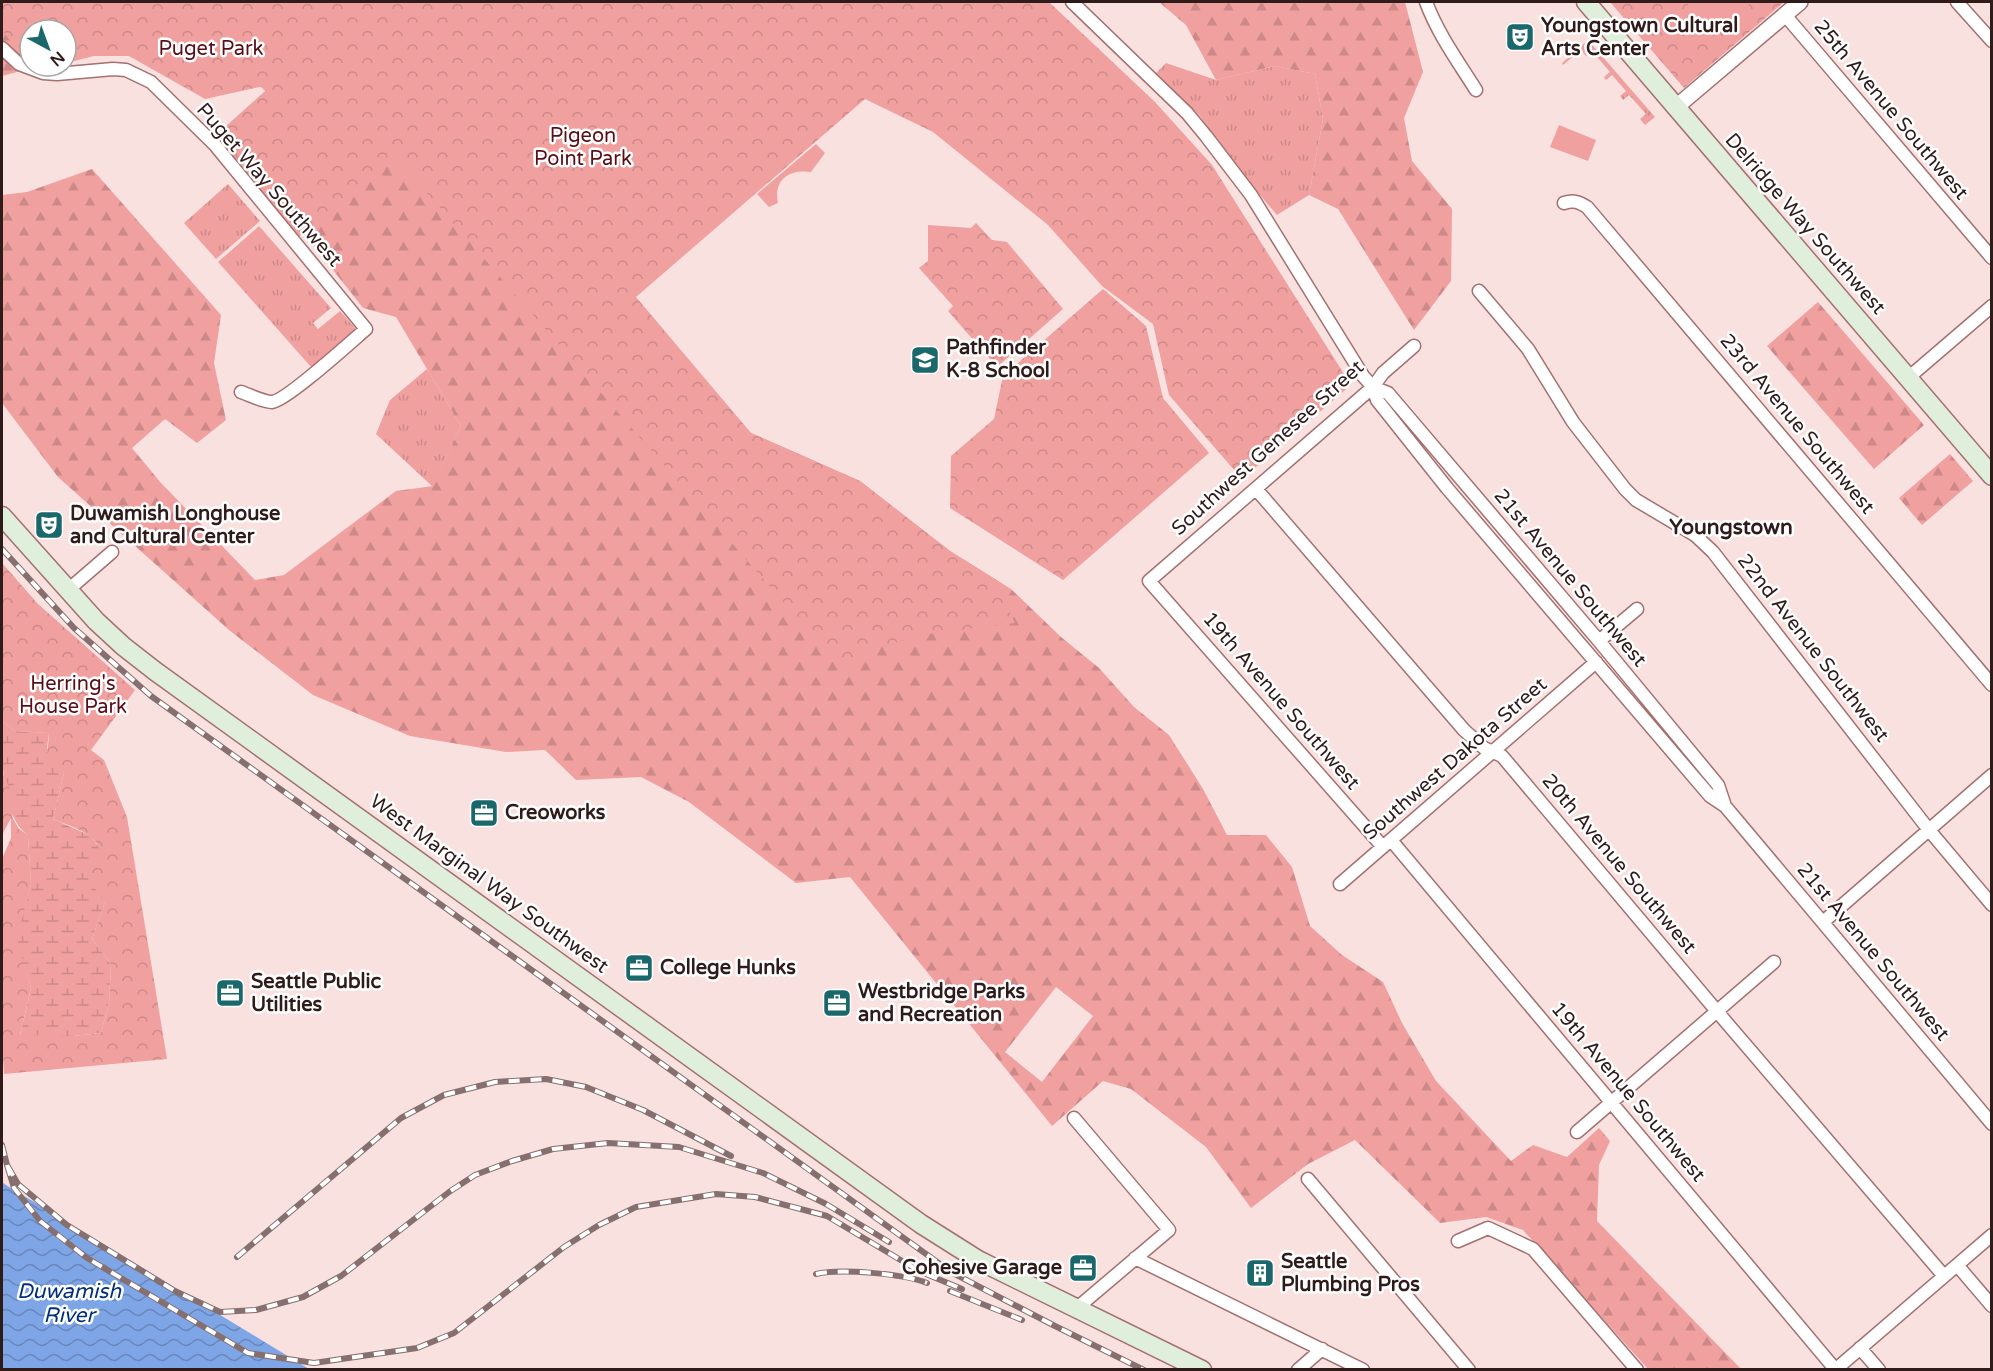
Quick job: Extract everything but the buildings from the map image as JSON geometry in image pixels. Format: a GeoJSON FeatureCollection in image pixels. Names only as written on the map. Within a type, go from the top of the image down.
{"type":"FeatureCollection","features":[{"type":"Feature","properties":{"kind":"main road","name":"Delridge Way Southwest"},"geometry":{"type":"LineString","coordinates":[[1586,2],[1992,476]]}},
{"type":"Feature","properties":{"kind":"main road","name":"West Marginal Way Southwest"},"geometry":{"type":"LineString","coordinates":[[2,516],[96,621],[155,671],[921,1224],[978,1260],[1202,1370]]}},
{"type":"Feature","properties":{"kind":"street","name":"21st Avenue Southwest"},"geometry":{"type":"LineString","coordinates":[[1072,2],[1187,112],[1251,195],[1363,376],[1373,387],[1377,400],[1447,488],[1710,796],[1725,806],[1992,1124]]}},
{"type":"Feature","properties":{"kind":"street"},"geometry":{"type":"LineString","coordinates":[[1426,2],[1444,43],[1476,90]]}},
{"type":"Feature","properties":{"kind":"street"},"geometry":{"type":"LineString","coordinates":[[1675,108],[1800,2]]}},
{"type":"Feature","properties":{"kind":"street"},"geometry":{"type":"LineString","coordinates":[[1957,2],[1987,27],[1992,41]]}},
{"type":"Feature","properties":{"kind":"street","name":"25th Avenue Southwest"},"geometry":{"type":"LineString","coordinates":[[1785,15],[1992,258]]}},
{"type":"Feature","properties":{"kind":"street","name":"Puget Way Southwest"},"geometry":{"type":"LineString","coordinates":[[2,48],[19,64],[44,73],[126,70],[151,82],[215,145],[366,329],[314,374],[280,399],[272,402],[241,392]]}},
{"type":"Feature","properties":{"kind":"street","name":"23rd Avenue Southwest"},"geometry":{"type":"LineString","coordinates":[[1564,202],[1572,200],[1587,207],[1992,685]]}},
{"type":"Feature","properties":{"kind":"street","name":"22nd Avenue Southwest"},"geometry":{"type":"LineString","coordinates":[[1479,291],[1528,349],[1573,422],[1624,489],[1636,501],[1695,535],[1713,552],[1929,830],[1992,905]]}},
{"type":"Feature","properties":{"kind":"street"},"geometry":{"type":"LineString","coordinates":[[1908,378],[1992,306]]}},
{"type":"Feature","properties":{"kind":"street","name":"Southwest Genesee Street"},"geometry":{"type":"LineString","coordinates":[[1149,581],[1373,387],[1383,373],[1414,346]]}},
{"type":"Feature","properties":{"kind":"street","name":"21st Avenue Southwest"},"geometry":{"type":"LineString","coordinates":[[1373,387],[1388,393],[1599,641],[1718,784],[1725,806]]}},
{"type":"Feature","properties":{"kind":"street","name":"20th Avenue Southwest"},"geometry":{"type":"LineString","coordinates":[[1256,489],[1464,730],[1484,748],[1502,756],[1944,1276]]}},
{"type":"Feature","properties":{"kind":"street"},"geometry":{"type":"LineString","coordinates":[[68,590],[112,552]]}},
{"type":"Feature","properties":{"kind":"street","name":"19th Avenue Southwest"},"geometry":{"type":"LineString","coordinates":[[1149,581],[1387,844],[1611,1102],[1835,1369]]}},
{"type":"Feature","properties":{"kind":"street"},"geometry":{"type":"LineString","coordinates":[[1599,641],[1637,609]]}},
{"type":"Feature","properties":{"kind":"street","name":"Southwest Dakota Street"},"geometry":{"type":"LineString","coordinates":[[1340,884],[1596,662]]}},
{"type":"Feature","properties":{"kind":"street"},"geometry":{"type":"LineString","coordinates":[[1822,922],[1992,775]]}},
{"type":"Feature","properties":{"kind":"street"},"geometry":{"type":"LineString","coordinates":[[1577,1132],[1774,962]]}},
{"type":"Feature","properties":{"kind":"street"},"geometry":{"type":"LineString","coordinates":[[1074,1118],[1169,1230],[1077,1308]]}},
{"type":"Feature","properties":{"kind":"street"},"geometry":{"type":"LineString","coordinates":[[1308,1179],[1468,1370]]}},
{"type":"Feature","properties":{"kind":"street"},"geometry":{"type":"LineString","coordinates":[[1458,1241],[1488,1228],[1533,1249],[1637,1370]]}},
{"type":"Feature","properties":{"kind":"street"},"geometry":{"type":"LineString","coordinates":[[1835,1369],[1992,1235]]}},
{"type":"Feature","properties":{"kind":"street"},"geometry":{"type":"LineString","coordinates":[[1135,1258],[1363,1370]]}},
{"type":"Feature","properties":{"kind":"street"},"geometry":{"type":"LineString","coordinates":[[1957,1264],[1992,1306]]}},
{"type":"Feature","properties":{"kind":"street"},"geometry":{"type":"LineString","coordinates":[[1860,1348],[1879,1370]]}},
{"type":"Feature","properties":{"kind":"street"},"geometry":{"type":"LineString","coordinates":[[1298,1370],[1322,1349]]}},
{"type":"Feature","properties":{"kind":"green space","name":"Puget Park"},"geometry":{"type":"Polygon","coordinates":[[[2,2],[592,2],[437,177],[751,433],[860,481],[950,551],[1011,589],[1061,637],[1099,668],[1134,707],[1169,735],[1203,789],[1227,835],[1266,835],[1292,867],[1310,926],[1342,955],[1383,982],[1402,1023],[1436,1081],[1511,1161],[1533,1145],[1567,1157],[1599,1128],[1610,1141],[1599,1165],[1597,1221],[1741,1369],[1648,1369],[1523,1230],[1486,1217],[1440,1223],[1355,1140],[1308,1164],[1251,1208],[1206,1147],[1131,1089],[1103,1081],[1052,1126],[850,877],[796,883],[689,802],[641,777],[576,780],[545,750],[506,752],[410,736],[313,695],[229,630],[58,477],[2,403],[2,195],[27,192],[92,169],[221,315],[214,363],[226,420],[197,443],[165,419],[132,448],[161,483],[255,580],[284,575],[396,491],[433,486],[461,426],[396,317],[363,308],[278,200],[269,94],[231,62],[78,32],[78,18],[18,18],[18,72],[2,76],[2,2]],[[1056,987],[1005,1052],[1042,1082],[1093,1016],[1056,987]]]}},
{"type":"Feature","properties":{"kind":"green space","name":"Pigeon Point Park"},"geometry":{"type":"Polygon","coordinates":[[[2,2],[1049,2],[1155,102],[1212,165],[1351,385],[1242,479],[1169,395],[1153,324],[1102,286],[1048,225],[933,132],[865,99],[636,297],[751,433],[860,481],[950,551],[995,579],[1015,623],[919,635],[881,647],[845,673],[392,153],[291,244],[206,144],[273,84],[205,99],[129,56],[94,56],[78,60],[78,18],[18,18],[18,46],[12,43],[2,30],[2,2]]]}},
{"type":"Feature","properties":{"kind":"green space"},"geometry":{"type":"Polygon","coordinates":[[[1159,2],[1405,2],[1423,72],[1404,118],[1412,161],[1452,209],[1451,281],[1414,330],[1338,209],[1309,195],[1323,119],[1315,74],[1275,66],[1216,80],[1186,25],[1159,2]]]}},
{"type":"Feature","properties":{"kind":"green space"},"geometry":{"type":"Polygon","coordinates":[[[1610,2],[1784,2],[1684,88],[1610,2]]]}},
{"type":"Feature","properties":{"kind":"green space"},"geometry":{"type":"Polygon","coordinates":[[[1689,2],[1752,2],[1713,35],[1705,37],[1693,33],[1687,22],[1689,2]]]}},
{"type":"Feature","properties":{"kind":"green space"},"geometry":{"type":"Polygon","coordinates":[[[1588,40],[1655,117],[1645,125],[1640,119],[1646,114],[1629,95],[1623,100],[1620,96],[1626,91],[1612,75],[1606,80],[1604,77],[1610,72],[1592,51],[1586,56],[1581,50],[1563,65],[1562,63],[1588,40]]]}},
{"type":"Feature","properties":{"kind":"green space"},"geometry":{"type":"Polygon","coordinates":[[[1166,63],[1216,80],[1275,66],[1315,74],[1323,119],[1309,195],[1277,215],[1247,180],[1199,115],[1156,73],[1166,63]]]}},
{"type":"Feature","properties":{"kind":"green space"},"geometry":{"type":"Polygon","coordinates":[[[1559,125],[1596,140],[1588,161],[1550,147],[1559,125]]]}},
{"type":"Feature","properties":{"kind":"green space"},"geometry":{"type":"Polygon","coordinates":[[[816,144],[825,153],[811,172],[796,172],[785,177],[778,188],[778,203],[769,207],[757,194],[816,144]]]}},
{"type":"Feature","properties":{"kind":"green space"},"geometry":{"type":"Polygon","coordinates":[[[228,184],[260,221],[216,259],[184,223],[228,184]]]}},
{"type":"Feature","properties":{"kind":"green space"},"geometry":{"type":"Polygon","coordinates":[[[976,223],[992,240],[1007,242],[1063,309],[997,367],[948,311],[953,306],[919,268],[928,261],[928,225],[971,228],[976,223]]]}},
{"type":"Feature","properties":{"kind":"green space"},"geometry":{"type":"Polygon","coordinates":[[[259,226],[331,308],[313,323],[318,329],[340,311],[356,329],[312,368],[218,262],[259,226]]]}},
{"type":"Feature","properties":{"kind":"green space"},"geometry":{"type":"Polygon","coordinates":[[[1103,289],[1146,326],[1163,398],[1209,453],[1063,580],[950,508],[951,456],[994,419],[1003,376],[1103,289]]]}},
{"type":"Feature","properties":{"kind":"green space"},"geometry":{"type":"Polygon","coordinates":[[[1818,302],[1924,425],[1874,469],[1767,346],[1818,302]]]}},
{"type":"Feature","properties":{"kind":"green space"},"geometry":{"type":"Polygon","coordinates":[[[427,369],[461,426],[433,487],[376,434],[390,400],[427,369]]]}},
{"type":"Feature","properties":{"kind":"green space"},"geometry":{"type":"Polygon","coordinates":[[[1950,454],[1973,481],[1922,525],[1899,498],[1950,454]]]}},
{"type":"Feature","properties":{"kind":"green space","name":"Herring's House Park"},"geometry":{"type":"Polygon","coordinates":[[[2,563],[38,604],[135,690],[91,750],[104,760],[127,817],[167,1059],[4,1074],[2,859],[11,838],[11,818],[2,835],[2,772],[13,799],[12,817],[19,829],[28,835],[31,884],[17,939],[31,988],[20,1035],[73,1036],[101,1033],[109,1003],[111,964],[92,939],[105,902],[92,884],[88,872],[89,866],[100,855],[99,848],[90,836],[53,819],[64,773],[47,760],[49,733],[15,731],[2,721],[2,563]]]}},
{"type":"Feature","properties":{"kind":"green space"},"geometry":{"type":"Polygon","coordinates":[[[2,721],[15,731],[49,733],[47,748],[64,773],[53,819],[91,836],[100,849],[105,902],[92,939],[111,964],[109,1003],[101,1033],[73,1036],[20,1036],[31,988],[16,939],[31,884],[28,835],[12,814],[7,799],[4,782],[2,721]]]}},
{"type":"Feature","properties":{"kind":"water","name":"Duwamish River"},"geometry":{"type":"Polygon","coordinates":[[[2,1182],[6,1185],[309,1369],[2,1369],[2,1182]]]}},
{"type":"Feature","properties":{"kind":"railway"},"geometry":{"type":"LineString","coordinates":[[2,549],[74,628],[151,696],[951,1272],[1144,1370]]}},
{"type":"Feature","properties":{"kind":"railway"},"geometry":{"type":"LineString","coordinates":[[237,1257],[401,1118],[444,1095],[495,1082],[546,1079],[586,1087],[643,1110],[731,1156]]}},
{"type":"Feature","properties":{"kind":"railway"},"geometry":{"type":"LineString","coordinates":[[2,1145],[7,1165],[18,1184],[67,1225],[175,1291],[220,1312],[256,1310],[303,1297],[341,1276],[449,1192],[475,1175],[553,1149],[608,1143],[679,1147],[763,1173],[826,1204],[889,1242]]}},
{"type":"Feature","properties":{"kind":"railway"},"geometry":{"type":"LineString","coordinates":[[7,1165],[14,1188],[40,1221],[87,1258],[248,1353],[314,1363],[417,1348],[454,1333],[564,1247],[599,1225],[636,1207],[716,1194],[755,1197],[827,1216],[919,1271],[962,1289]]}},
{"type":"Feature","properties":{"kind":"railway"},"geometry":{"type":"LineString","coordinates":[[816,1274],[827,1272],[872,1273],[927,1283]]}},
{"type":"Feature","properties":{"kind":"railway"},"geometry":{"type":"LineString","coordinates":[[950,1291],[1022,1320]]}},
{"type":"Feature","properties":{"kind":"place","name":"Youngstown Cultural Arts Center"},"geometry":{"type":"Point","coordinates":[1520,37]}},
{"type":"Feature","properties":{"kind":"place","name":"Pathfinder K-8 School"},"geometry":{"type":"Point","coordinates":[925,360]}},
{"type":"Feature","properties":{"kind":"place","name":"Duwamish Longhouse and Cultural Center"},"geometry":{"type":"Point","coordinates":[49,525]}},
{"type":"Feature","properties":{"kind":"place","name":"Creoworks"},"geometry":{"type":"Point","coordinates":[484,813]}},
{"type":"Feature","properties":{"kind":"place","name":"College Hunks"},"geometry":{"type":"Point","coordinates":[639,968]}},
{"type":"Feature","properties":{"kind":"place","name":"Seattle Public Utilities"},"geometry":{"type":"Point","coordinates":[230,993]}},
{"type":"Feature","properties":{"kind":"place","name":"Westbridge Parks and Recreation"},"geometry":{"type":"Point","coordinates":[837,1003]}},
{"type":"Feature","properties":{"kind":"place","name":"Cohesive Garage"},"geometry":{"type":"Point","coordinates":[1083,1268]}},
{"type":"Feature","properties":{"kind":"place","name":"Seattle Plumbing Pros"},"geometry":{"type":"Point","coordinates":[1260,1273]}},
{"type":"Feature","properties":{"kind":"district","name":"Youngstown"},"geometry":{"type":"Point","coordinates":[1731,527]}}]}
